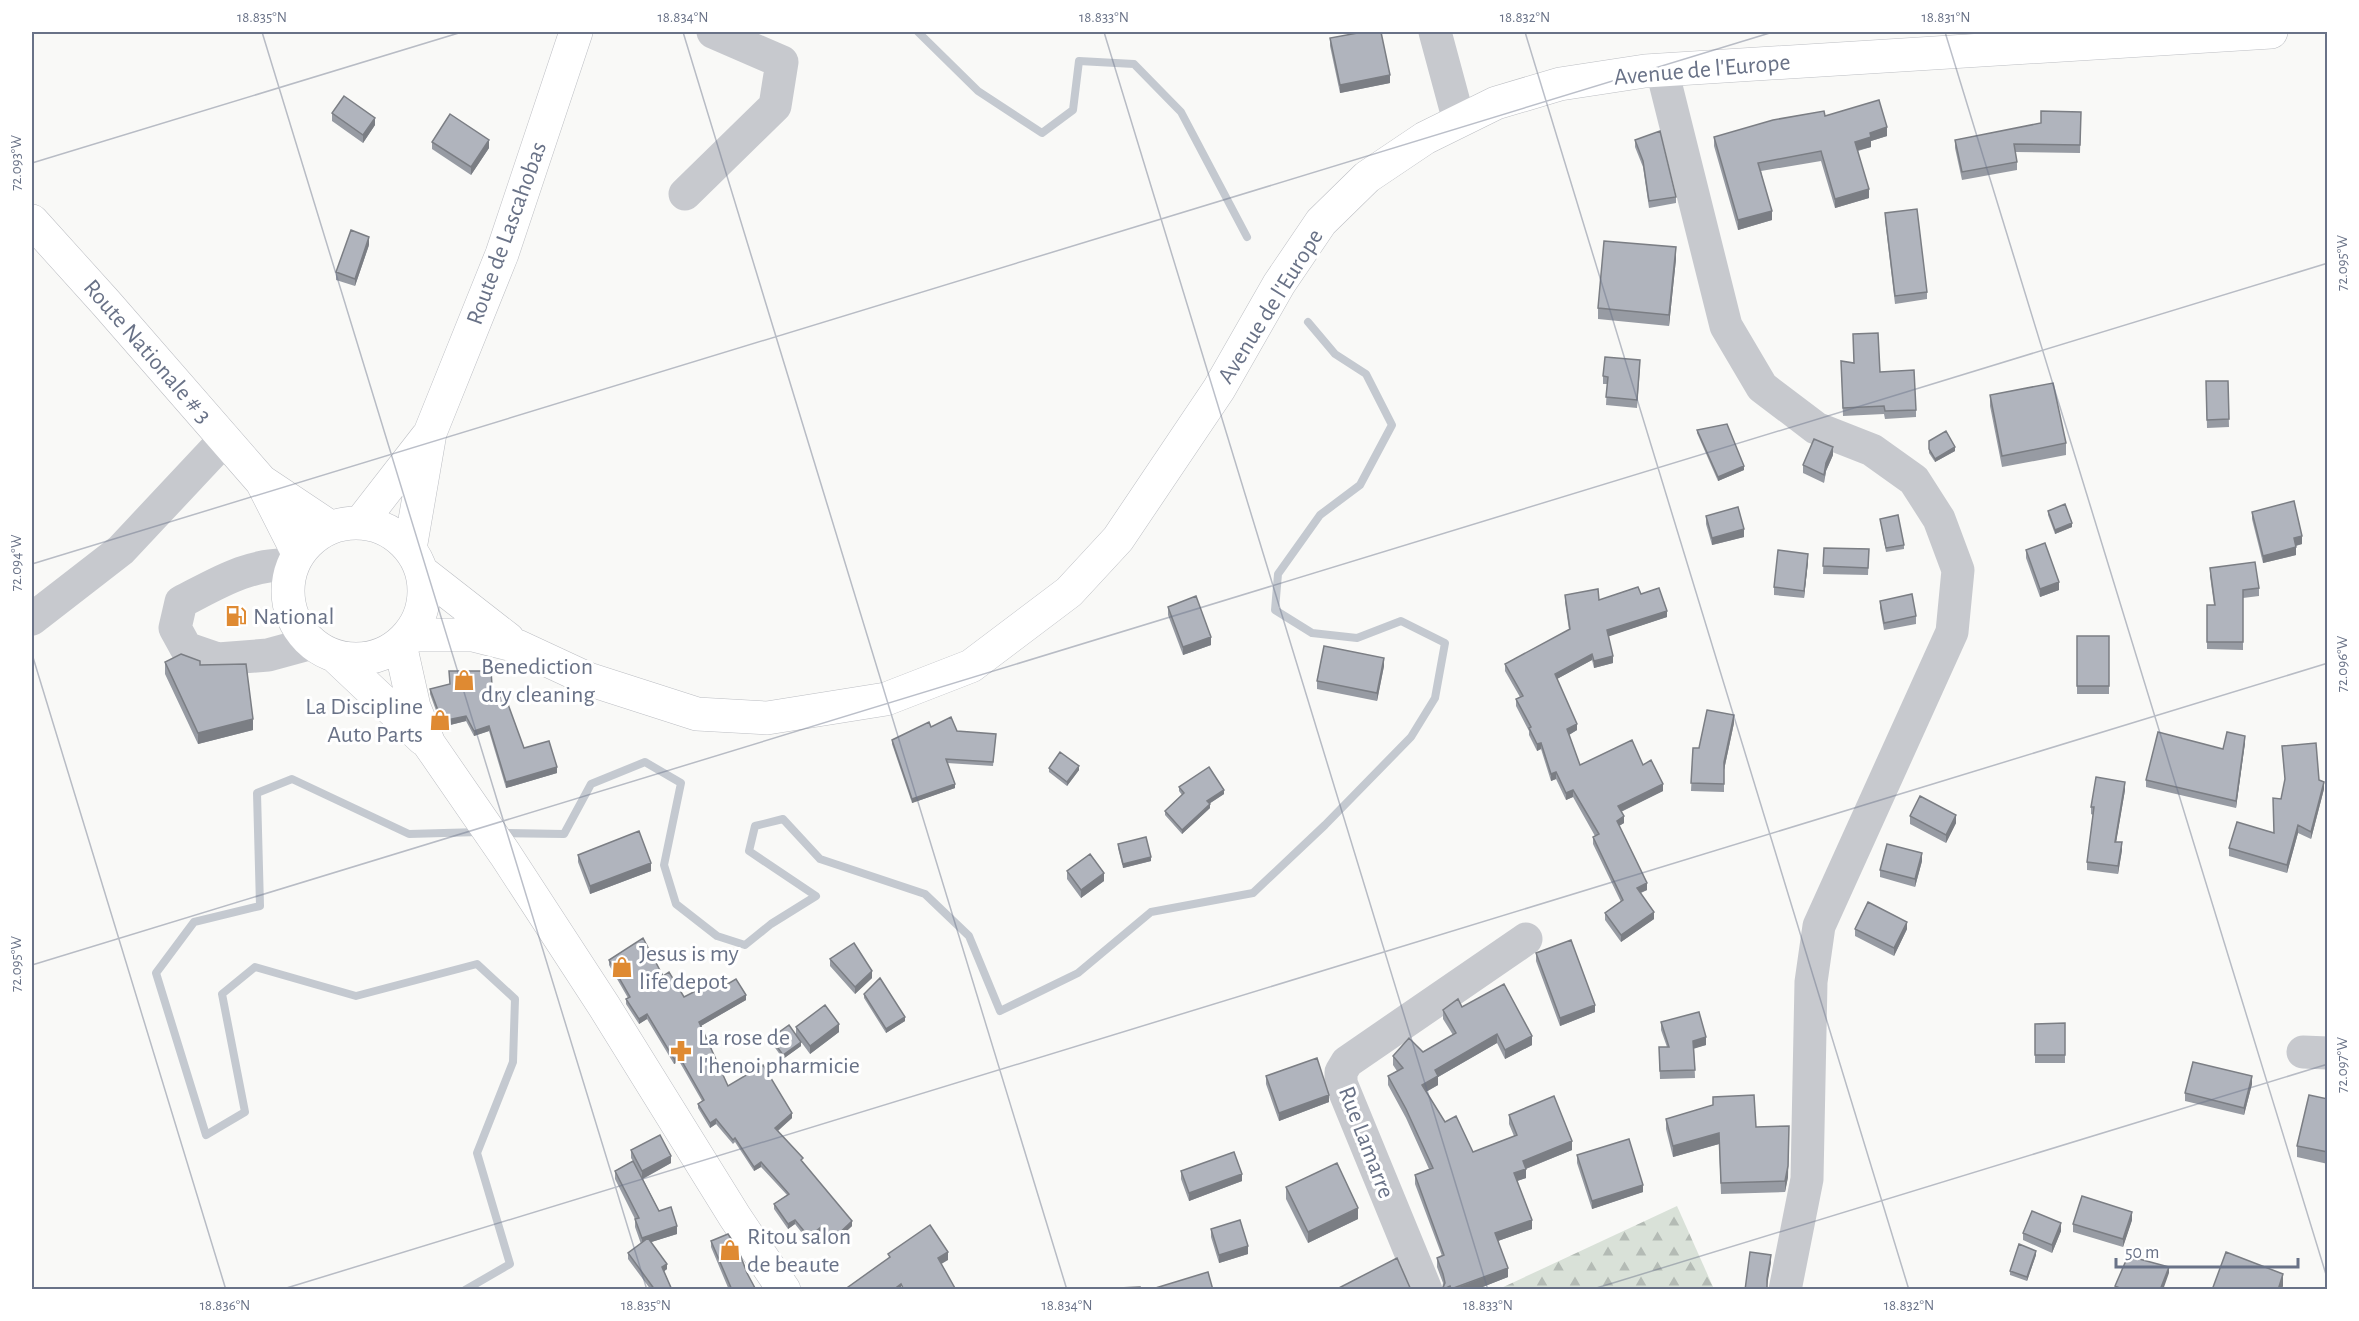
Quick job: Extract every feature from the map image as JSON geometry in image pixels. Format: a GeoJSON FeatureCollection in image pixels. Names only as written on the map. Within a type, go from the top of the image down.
{"type":"FeatureCollection","features":[{"type":"Feature","properties":{"kind":"main road","name":"Route de Lascahobas"},"geometry":{"type":"LineString","coordinates":[[416,560],[430,433],[502,254],[576,32]]}},
{"type":"Feature","properties":{"kind":"main road","name":"Avenue de l'Europe"},"geometry":{"type":"LineString","coordinates":[[404,639],[473,635],[517,646],[588,679],[697,714],[766,718],[886,699],[971,666],[1069,592],[1118,539],[1219,389],[1279,284],[1321,222],[1367,177],[1425,138],[1460,121],[1496,104],[1560,84],[1662,70],[2271,32]]}},
{"type":"Feature","properties":{"kind":"main road","name":"Route Nationale # 3"},"geometry":{"type":"LineString","coordinates":[[32,221],[262,482],[295,559]]}},
{"type":"Feature","properties":{"kind":"main road","name":"Route de Lascahobas"},"geometry":{"type":"LineString","coordinates":[[345,524],[430,433]]}},
{"type":"Feature","properties":{"kind":"main road","name":"Route Nationale # 3"},"geometry":{"type":"LineString","coordinates":[[262,482],[345,524]]}},
{"type":"Feature","properties":{"kind":"main road"},"geometry":{"type":"LineString","coordinates":[[323,649],[357,659],[380,655],[404,639],[420,616],[424,594],[416,560],[388,530],[345,524],[312,537],[295,559],[288,593],[294,620],[323,649],[429,744]]}},
{"type":"Feature","properties":{"kind":"main road","name":"Avenue de l'Europe"},"geometry":{"type":"LineString","coordinates":[[416,560],[517,646]]}},
{"type":"Feature","properties":{"kind":"main road"},"geometry":{"type":"LineString","coordinates":[[404,639],[414,708],[429,744],[604,1005],[735,1217],[784,1290]]}},
{"type":"Feature","properties":{"kind":"street"},"geometry":{"type":"LineString","coordinates":[[685,194],[775,106],[782,62],[713,32]]}},
{"type":"Feature","properties":{"kind":"street"},"geometry":{"type":"LineString","coordinates":[[1435,32],[1460,121]]}},
{"type":"Feature","properties":{"kind":"street"},"geometry":{"type":"LineString","coordinates":[[1662,70],[1726,326],[1756,377],[1762,387],[1816,428],[1872,450],[1914,480],[1939,519],[1959,570],[1952,632],[1819,926],[1811,982],[1807,1179],[1785,1290]]}},
{"type":"Feature","properties":{"kind":"street"},"geometry":{"type":"LineString","coordinates":[[32,620],[121,550],[225,439]]}},
{"type":"Feature","properties":{"kind":"street"},"geometry":{"type":"LineString","coordinates":[[295,559],[237,573],[182,602],[175,628],[186,648],[218,659],[323,649]]}},
{"type":"Feature","properties":{"kind":"street","name":"Rue Lamarre"},"geometry":{"type":"LineString","coordinates":[[1426,1290],[1341,1083],[1341,1072],[1347,1062],[1526,939]]}},
{"type":"Feature","properties":{"kind":"green space"},"geometry":{"type":"Polygon","coordinates":[[[1677,1206],[1714,1289],[1499,1289],[1677,1206]]]}},
{"type":"Feature","properties":{"kind":"building"},"geometry":{"type":"Polygon","coordinates":[[[1363,32],[1381,32],[1390,75],[1340,85],[1330,38],[1363,32]]]}},
{"type":"Feature","properties":{"kind":"building"},"geometry":{"type":"Polygon","coordinates":[[[344,96],[375,118],[363,135],[332,113],[344,96]]]}},
{"type":"Feature","properties":{"kind":"building"},"geometry":{"type":"Polygon","coordinates":[[[1879,100],[1887,127],[1870,133],[1871,137],[1855,142],[1869,189],[1835,199],[1821,151],[1758,163],[1772,211],[1738,220],[1714,137],[1773,120],[1824,111],[1825,116],[1879,100]]]}},
{"type":"Feature","properties":{"kind":"building"},"geometry":{"type":"Polygon","coordinates":[[[2041,111],[2081,112],[2080,145],[2014,144],[2017,162],[1962,172],[1955,140],[2041,123],[2041,111]]]}},
{"type":"Feature","properties":{"kind":"building"},"geometry":{"type":"Polygon","coordinates":[[[450,114],[489,140],[471,167],[432,142],[450,114]]]}},
{"type":"Feature","properties":{"kind":"building"},"geometry":{"type":"Polygon","coordinates":[[[1660,131],[1676,197],[1649,201],[1643,161],[1635,140],[1660,131]]]}},
{"type":"Feature","properties":{"kind":"building"},"geometry":{"type":"Polygon","coordinates":[[[1917,209],[1927,292],[1895,296],[1885,213],[1917,209]]]}},
{"type":"Feature","properties":{"kind":"building"},"geometry":{"type":"Polygon","coordinates":[[[351,230],[369,237],[355,279],[336,272],[351,230]]]}},
{"type":"Feature","properties":{"kind":"building"},"geometry":{"type":"Polygon","coordinates":[[[1604,241],[1676,247],[1669,315],[1598,308],[1604,241]]]}},
{"type":"Feature","properties":{"kind":"building"},"geometry":{"type":"Polygon","coordinates":[[[1878,333],[1880,372],[1914,370],[1916,410],[1885,411],[1884,406],[1843,408],[1841,361],[1854,363],[1853,334],[1878,333]]]}},
{"type":"Feature","properties":{"kind":"building"},"geometry":{"type":"Polygon","coordinates":[[[1605,357],[1640,360],[1637,400],[1606,397],[1608,377],[1603,376],[1605,357]]]}},
{"type":"Feature","properties":{"kind":"building"},"geometry":{"type":"Polygon","coordinates":[[[2206,381],[2228,381],[2229,419],[2207,420],[2206,381]]]}},
{"type":"Feature","properties":{"kind":"building"},"geometry":{"type":"Polygon","coordinates":[[[2053,383],[2066,443],[2002,456],[1990,395],[2053,383]]]}},
{"type":"Feature","properties":{"kind":"building"},"geometry":{"type":"Polygon","coordinates":[[[1727,424],[1744,466],[1718,477],[1697,430],[1727,424]]]}},
{"type":"Feature","properties":{"kind":"building"},"geometry":{"type":"Polygon","coordinates":[[[1946,431],[1955,447],[1935,459],[1929,449],[1929,441],[1946,431]]]}},
{"type":"Feature","properties":{"kind":"building"},"geometry":{"type":"Polygon","coordinates":[[[1814,439],[1833,447],[1824,475],[1803,465],[1814,439]]]}},
{"type":"Feature","properties":{"kind":"building"},"geometry":{"type":"Polygon","coordinates":[[[2294,501],[2302,536],[2294,538],[2296,547],[2263,556],[2252,512],[2294,501]]]}},
{"type":"Feature","properties":{"kind":"building"},"geometry":{"type":"Polygon","coordinates":[[[2065,504],[2072,523],[2055,530],[2048,511],[2065,504]]]}},
{"type":"Feature","properties":{"kind":"building"},"geometry":{"type":"Polygon","coordinates":[[[1738,507],[1744,529],[1712,538],[1706,516],[1738,507]]]}},
{"type":"Feature","properties":{"kind":"building"},"geometry":{"type":"Polygon","coordinates":[[[1898,515],[1904,545],[1886,548],[1880,519],[1898,515]]]}},
{"type":"Feature","properties":{"kind":"building"},"geometry":{"type":"Polygon","coordinates":[[[2045,543],[2059,582],[2040,589],[2026,550],[2045,543]]]}},
{"type":"Feature","properties":{"kind":"building"},"geometry":{"type":"Polygon","coordinates":[[[1824,548],[1869,549],[1868,568],[1823,566],[1824,548]]]}},
{"type":"Feature","properties":{"kind":"building"},"geometry":{"type":"Polygon","coordinates":[[[1778,550],[1808,554],[1804,591],[1774,587],[1778,550]]]}},
{"type":"Feature","properties":{"kind":"building"},"geometry":{"type":"Polygon","coordinates":[[[2255,562],[2259,588],[2243,590],[2243,642],[2207,642],[2207,605],[2215,605],[2210,568],[2255,562]]]}},
{"type":"Feature","properties":{"kind":"building"},"geometry":{"type":"Polygon","coordinates":[[[1638,587],[1641,594],[1659,588],[1667,611],[1607,630],[1613,656],[1594,661],[1592,654],[1555,674],[1577,724],[1567,729],[1580,765],[1632,740],[1643,765],[1651,760],[1663,784],[1618,806],[1624,816],[1617,821],[1647,883],[1637,888],[1654,912],[1621,935],[1605,913],[1623,900],[1593,837],[1599,834],[1573,790],[1566,793],[1556,772],[1551,774],[1541,743],[1537,744],[1516,699],[1523,696],[1505,664],[1570,629],[1565,595],[1598,589],[1599,600],[1638,587]]]}},
{"type":"Feature","properties":{"kind":"building"},"geometry":{"type":"Polygon","coordinates":[[[1912,594],[1916,616],[1884,623],[1880,601],[1912,594]]]}},
{"type":"Feature","properties":{"kind":"building"},"geometry":{"type":"Polygon","coordinates":[[[1196,596],[1211,637],[1183,647],[1168,607],[1196,596]]]}},
{"type":"Feature","properties":{"kind":"building"},"geometry":{"type":"Polygon","coordinates":[[[2077,636],[2109,636],[2109,686],[2077,686],[2077,636]]]}},
{"type":"Feature","properties":{"kind":"building"},"geometry":{"type":"Polygon","coordinates":[[[1324,646],[1384,658],[1377,693],[1317,681],[1324,646]]]}},
{"type":"Feature","properties":{"kind":"building"},"geometry":{"type":"Polygon","coordinates":[[[181,654],[200,661],[200,665],[246,664],[253,719],[198,733],[165,662],[181,654]]]}},
{"type":"Feature","properties":{"kind":"building"},"geometry":{"type":"Polygon","coordinates":[[[449,671],[491,671],[493,700],[505,696],[524,748],[549,741],[557,767],[506,782],[489,726],[474,731],[466,716],[442,721],[430,689],[450,684],[449,671]]]}},
{"type":"Feature","properties":{"kind":"building"},"geometry":{"type":"Polygon","coordinates":[[[1707,710],[1734,715],[1724,762],[1724,784],[1691,783],[1693,748],[1699,748],[1707,710]]]}},
{"type":"Feature","properties":{"kind":"building"},"geometry":{"type":"Polygon","coordinates":[[[951,717],[957,731],[996,734],[993,762],[946,759],[955,784],[912,799],[892,740],[929,722],[931,727],[951,717]]]}},
{"type":"Feature","properties":{"kind":"building"},"geometry":{"type":"Polygon","coordinates":[[[2158,732],[2223,749],[2227,732],[2245,736],[2236,801],[2146,780],[2158,732]]]}},
{"type":"Feature","properties":{"kind":"building"},"geometry":{"type":"Polygon","coordinates":[[[2316,743],[2319,780],[2324,782],[2311,832],[2298,825],[2287,865],[2229,848],[2237,822],[2274,833],[2273,798],[2281,799],[2285,779],[2282,746],[2316,743]]]}},
{"type":"Feature","properties":{"kind":"building"},"geometry":{"type":"Polygon","coordinates":[[[1060,752],[1079,766],[1067,782],[1049,768],[1060,752]]]}},
{"type":"Feature","properties":{"kind":"building"},"geometry":{"type":"Polygon","coordinates":[[[1209,767],[1224,790],[1207,801],[1210,804],[1182,830],[1165,811],[1184,793],[1179,787],[1209,767]]]}},
{"type":"Feature","properties":{"kind":"building"},"geometry":{"type":"Polygon","coordinates":[[[2096,777],[2125,782],[2115,842],[2122,842],[2118,866],[2087,862],[2094,807],[2091,807],[2096,777]]]}},
{"type":"Feature","properties":{"kind":"building"},"geometry":{"type":"Polygon","coordinates":[[[1920,796],[1956,815],[1946,835],[1910,816],[1920,796]]]}},
{"type":"Feature","properties":{"kind":"building"},"geometry":{"type":"Polygon","coordinates":[[[639,831],[651,863],[590,886],[578,855],[639,831]]]}},
{"type":"Feature","properties":{"kind":"building"},"geometry":{"type":"Polygon","coordinates":[[[1146,837],[1151,857],[1123,864],[1118,844],[1146,837]]]}},
{"type":"Feature","properties":{"kind":"building"},"geometry":{"type":"Polygon","coordinates":[[[1887,844],[1922,853],[1915,879],[1880,870],[1887,844]]]}},
{"type":"Feature","properties":{"kind":"building"},"geometry":{"type":"Polygon","coordinates":[[[1090,854],[1104,873],[1081,890],[1067,871],[1090,854]]]}},
{"type":"Feature","properties":{"kind":"building"},"geometry":{"type":"Polygon","coordinates":[[[1868,902],[1907,922],[1894,948],[1855,929],[1868,902]]]}},
{"type":"Feature","properties":{"kind":"building"},"geometry":{"type":"Polygon","coordinates":[[[643,938],[663,976],[669,972],[684,997],[717,980],[721,988],[736,979],[746,995],[699,1022],[728,1086],[763,1065],[792,1113],[775,1128],[803,1158],[801,1160],[852,1221],[833,1239],[821,1227],[809,1237],[795,1220],[788,1224],[774,1204],[789,1194],[761,1162],[754,1167],[735,1138],[733,1140],[716,1119],[710,1123],[698,1104],[704,1100],[679,1056],[674,1059],[647,1014],[639,1019],[626,999],[630,997],[609,960],[643,938]]]}},
{"type":"Feature","properties":{"kind":"building"},"geometry":{"type":"Polygon","coordinates":[[[1571,940],[1595,1005],[1560,1018],[1536,953],[1571,940]]]}},
{"type":"Feature","properties":{"kind":"building"},"geometry":{"type":"Polygon","coordinates":[[[854,943],[872,971],[855,987],[830,959],[854,943]]]}},
{"type":"Feature","properties":{"kind":"building"},"geometry":{"type":"Polygon","coordinates":[[[880,978],[905,1017],[886,1029],[864,994],[880,978]]]}},
{"type":"Feature","properties":{"kind":"building"},"geometry":{"type":"Polygon","coordinates":[[[1504,984],[1532,1036],[1505,1050],[1497,1034],[1435,1070],[1438,1076],[1422,1085],[1445,1122],[1456,1116],[1473,1152],[1517,1135],[1509,1115],[1554,1096],[1572,1141],[1523,1161],[1526,1169],[1514,1173],[1532,1220],[1495,1233],[1508,1268],[1451,1289],[1450,1286],[1442,1290],[1445,1283],[1437,1258],[1444,1255],[1415,1175],[1433,1168],[1388,1076],[1403,1068],[1393,1056],[1409,1038],[1423,1052],[1456,1033],[1443,1010],[1458,999],[1462,1007],[1504,984]]]}},
{"type":"Feature","properties":{"kind":"building"},"geometry":{"type":"Polygon","coordinates":[[[825,1005],[839,1024],[810,1046],[796,1027],[825,1005]]]}},
{"type":"Feature","properties":{"kind":"building"},"geometry":{"type":"Polygon","coordinates":[[[1699,1012],[1706,1037],[1693,1041],[1695,1070],[1660,1071],[1659,1047],[1669,1047],[1661,1022],[1699,1012]]]}},
{"type":"Feature","properties":{"kind":"building"},"geometry":{"type":"Polygon","coordinates":[[[2065,1023],[2065,1055],[2035,1055],[2035,1024],[2065,1023]]]}},
{"type":"Feature","properties":{"kind":"building"},"geometry":{"type":"Polygon","coordinates":[[[789,1025],[801,1042],[783,1055],[771,1038],[789,1025]]]}},
{"type":"Feature","properties":{"kind":"building"},"geometry":{"type":"Polygon","coordinates":[[[1317,1058],[1329,1095],[1279,1113],[1266,1076],[1317,1058]]]}},
{"type":"Feature","properties":{"kind":"building"},"geometry":{"type":"Polygon","coordinates":[[[2193,1062],[2252,1076],[2244,1108],[2185,1093],[2193,1062]]]}},
{"type":"Feature","properties":{"kind":"building"},"geometry":{"type":"Polygon","coordinates":[[[1754,1095],[1756,1127],[1789,1126],[1788,1166],[1785,1181],[1721,1183],[1719,1133],[1673,1146],[1666,1119],[1713,1105],[1713,1097],[1754,1095]]]}},
{"type":"Feature","properties":{"kind":"building"},"geometry":{"type":"Polygon","coordinates":[[[2309,1095],[2328,1099],[2328,1152],[2297,1146],[2309,1095]]]}},
{"type":"Feature","properties":{"kind":"building"},"geometry":{"type":"Polygon","coordinates":[[[660,1135],[671,1156],[642,1171],[631,1150],[660,1135]]]}},
{"type":"Feature","properties":{"kind":"building"},"geometry":{"type":"Polygon","coordinates":[[[1629,1139],[1643,1185],[1592,1201],[1577,1155],[1629,1139]]]}},
{"type":"Feature","properties":{"kind":"building"},"geometry":{"type":"Polygon","coordinates":[[[1234,1152],[1242,1174],[1189,1193],[1181,1171],[1234,1152]]]}},
{"type":"Feature","properties":{"kind":"building"},"geometry":{"type":"Polygon","coordinates":[[[633,1161],[659,1211],[671,1207],[677,1226],[642,1238],[635,1219],[639,1218],[615,1171],[633,1161]]]}},
{"type":"Feature","properties":{"kind":"building"},"geometry":{"type":"Polygon","coordinates":[[[1337,1163],[1358,1208],[1308,1232],[1286,1187],[1337,1163]]]}},
{"type":"Feature","properties":{"kind":"building"},"geometry":{"type":"Polygon","coordinates":[[[2082,1196],[2132,1212],[2123,1239],[2073,1224],[2082,1196]]]}},
{"type":"Feature","properties":{"kind":"building"},"geometry":{"type":"Polygon","coordinates":[[[2032,1211],[2061,1223],[2052,1245],[2023,1233],[2032,1211]]]}},
{"type":"Feature","properties":{"kind":"building"},"geometry":{"type":"Polygon","coordinates":[[[1240,1220],[1248,1246],[1219,1255],[1211,1229],[1240,1220]]]}},
{"type":"Feature","properties":{"kind":"building"},"geometry":{"type":"Polygon","coordinates":[[[930,1225],[948,1252],[938,1258],[956,1290],[904,1290],[901,1284],[893,1290],[844,1290],[890,1257],[888,1254],[930,1225]]]}},
{"type":"Feature","properties":{"kind":"building"},"geometry":{"type":"Polygon","coordinates":[[[728,1234],[738,1249],[756,1290],[732,1290],[711,1241],[728,1234]]]}},
{"type":"Feature","properties":{"kind":"building"},"geometry":{"type":"Polygon","coordinates":[[[648,1238],[667,1264],[662,1267],[672,1290],[655,1290],[628,1253],[648,1238]]]}},
{"type":"Feature","properties":{"kind":"building"},"geometry":{"type":"Polygon","coordinates":[[[2019,1244],[2036,1251],[2027,1277],[2010,1271],[2019,1244]]]}},
{"type":"Feature","properties":{"kind":"building"},"geometry":{"type":"Polygon","coordinates":[[[1750,1252],[1771,1255],[1767,1290],[1745,1290],[1750,1252]]]}},
{"type":"Feature","properties":{"kind":"building"},"geometry":{"type":"Polygon","coordinates":[[[2226,1252],[2283,1274],[2278,1290],[2212,1290],[2226,1252]]]}},
{"type":"Feature","properties":{"kind":"building"},"geometry":{"type":"Polygon","coordinates":[[[2128,1256],[2169,1267],[2160,1290],[2124,1290],[2115,1286],[2128,1256]]]}},
{"type":"Feature","properties":{"kind":"building"},"geometry":{"type":"Polygon","coordinates":[[[1397,1258],[1411,1290],[1335,1290],[1397,1258]]]}},
{"type":"Feature","properties":{"kind":"building"},"geometry":{"type":"Polygon","coordinates":[[[1208,1272],[1213,1290],[1149,1290],[1208,1272]]]}},
{"type":"Feature","properties":{"kind":"building"},"geometry":{"type":"Polygon","coordinates":[[[1140,1287],[1140,1290],[1119,1290],[1119,1288],[1140,1287]]]}},
{"type":"Feature","properties":{"kind":"waterway"},"geometry":{"type":"LineString","coordinates":[[918,32],[978,91],[1042,133],[1073,110],[1079,61],[1134,64],[1181,112],[1247,237]]}},
{"type":"Feature","properties":{"kind":"waterway"},"geometry":{"type":"LineString","coordinates":[[500,833],[564,834],[591,784],[645,762],[681,783],[664,865],[676,904],[717,936],[745,945],[771,924],[816,896],[749,851],[755,826],[783,819],[820,859],[925,894],[969,936],[1000,1011],[1078,973],[1151,912],[1253,893],[1325,825],[1411,737],[1435,698],[1445,643],[1401,621],[1357,638],[1312,633],[1275,610],[1278,574],[1320,515],[1360,485],[1392,425],[1366,374],[1335,354],[1308,322]]}},
{"type":"Feature","properties":{"kind":"waterway"},"geometry":{"type":"LineString","coordinates":[[465,1290],[510,1264],[477,1153],[513,1062],[515,999],[477,964],[356,996],[255,967],[222,994],[245,1112],[206,1135],[156,973],[194,922],[260,906],[257,793],[292,779],[409,834],[479,832]]}},
{"type":"Feature","properties":{"kind":"place","name":"National"},"geometry":{"type":"Point","coordinates":[236,616]}},
{"type":"Feature","properties":{"kind":"place","name":"Benediction dry cleaning"},"geometry":{"type":"Point","coordinates":[464,680]}},
{"type":"Feature","properties":{"kind":"place","name":"La Discipline Auto Parts"},"geometry":{"type":"Point","coordinates":[440,720]}},
{"type":"Feature","properties":{"kind":"place","name":"Jesus is my life depot"},"geometry":{"type":"Point","coordinates":[622,967]}},
{"type":"Feature","properties":{"kind":"place","name":"La rose de l'henoi pharmicie"},"geometry":{"type":"Point","coordinates":[681,1051]}},
{"type":"Feature","properties":{"kind":"place","name":"Ritou salon de beaute"},"geometry":{"type":"Point","coordinates":[730,1250]}}]}
